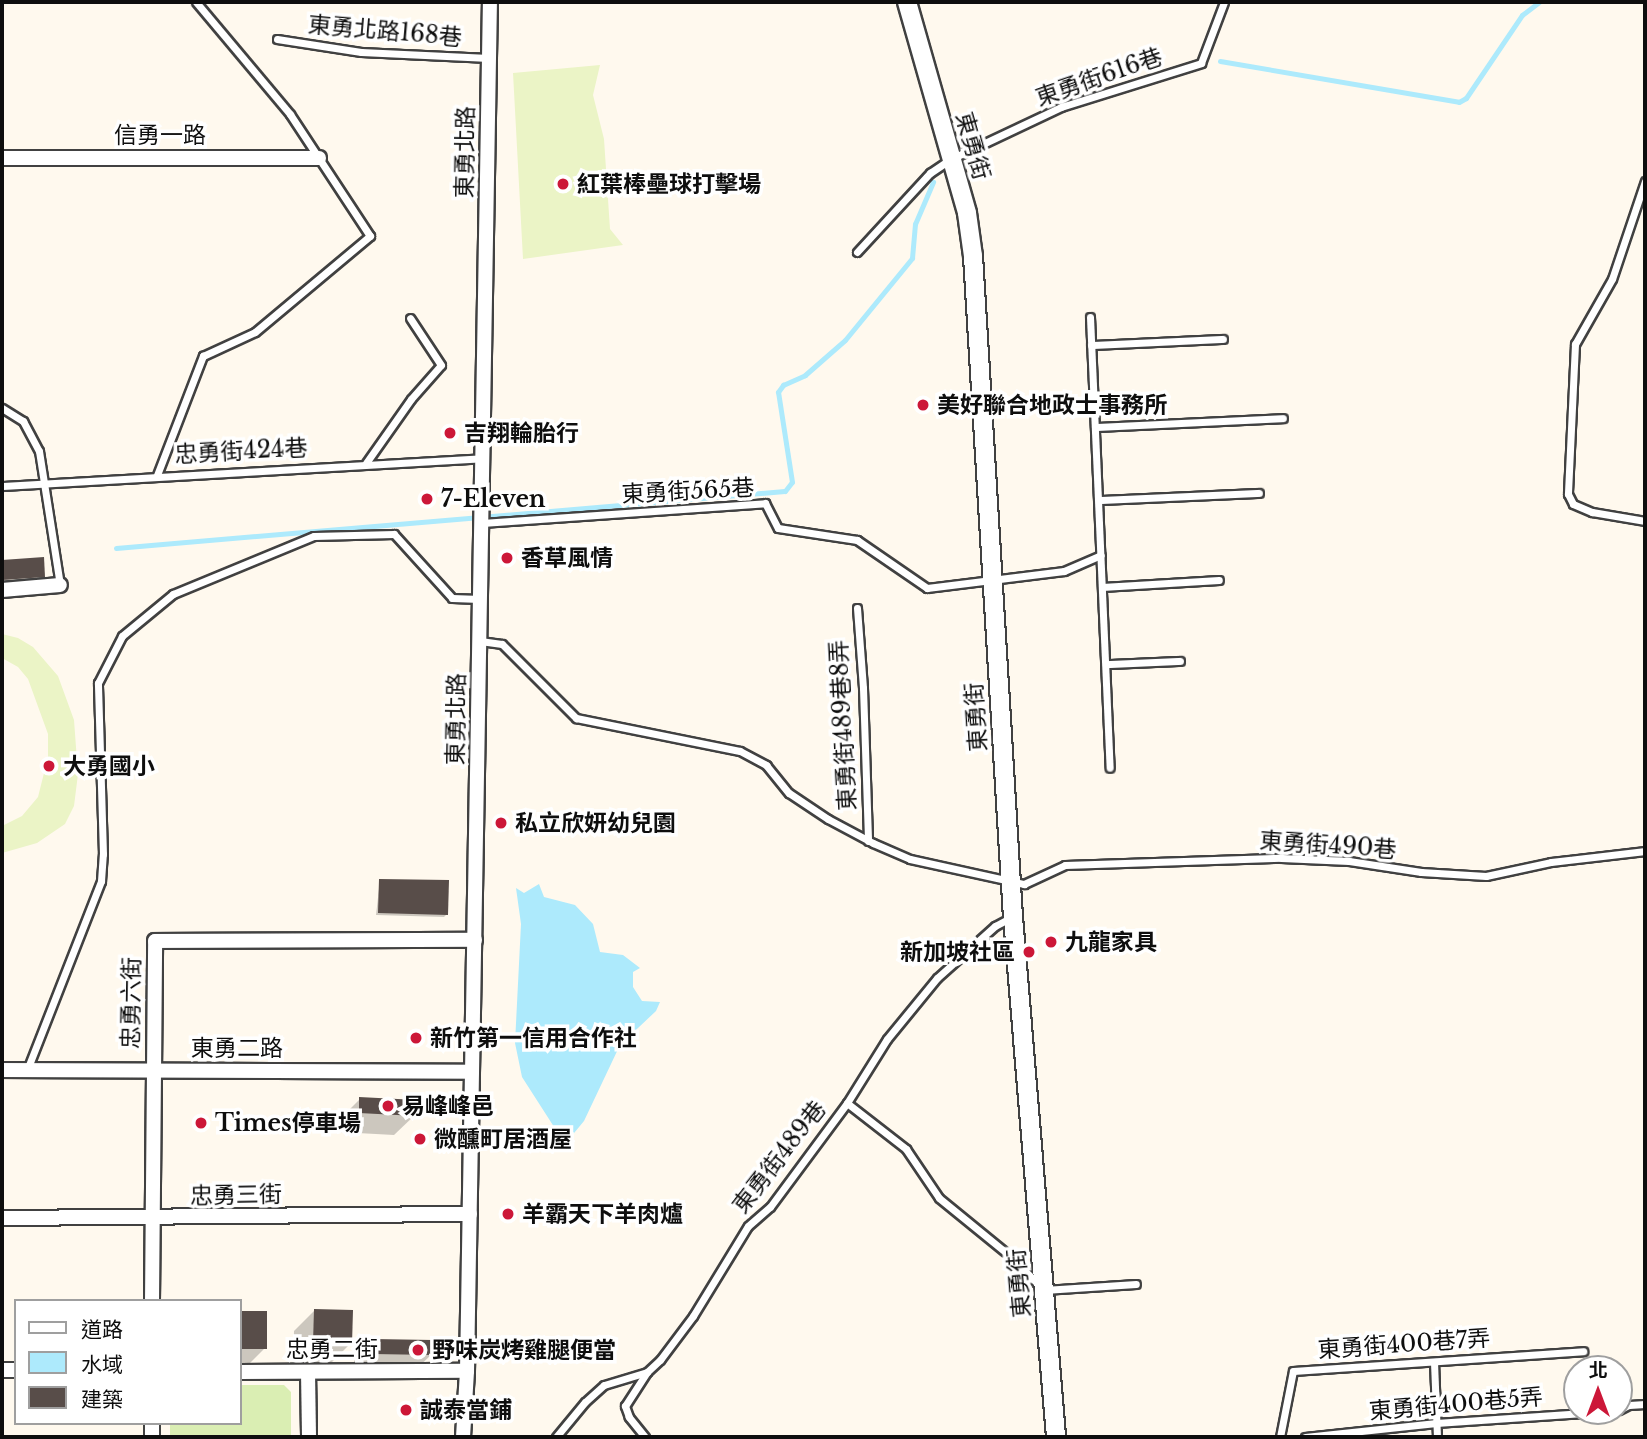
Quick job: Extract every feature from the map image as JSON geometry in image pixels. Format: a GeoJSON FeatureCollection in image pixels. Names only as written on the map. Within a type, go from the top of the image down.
{"type":"FeatureCollection","features":[{"type":"Feature","properties":{"kind":"street","name":"東勇北路"},"geometry":{"type":"LineString","coordinates":[[463,1437],[470,1214],[490,2]]}},
{"type":"Feature","properties":{"kind":"street","name":"東勇街"},"geometry":{"type":"LineString","coordinates":[[907,2],[967,213],[973,256],[1013,917],[1056,1437]]}},
{"type":"Feature","properties":{"kind":"street","name":"信勇一路"},"geometry":{"type":"LineString","coordinates":[[2,158],[318,158]]}},
{"type":"Feature","properties":{"kind":"street"},"geometry":{"type":"LineString","coordinates":[[2,590],[60,584]]}},
{"type":"Feature","properties":{"kind":"street","name":"忠勇六街"},"geometry":{"type":"LineString","coordinates":[[152,1299],[155,941],[475,940]]}},
{"type":"Feature","properties":{"kind":"street","name":"東勇二路"},"geometry":{"type":"LineString","coordinates":[[2,1070],[472,1072]]}},
{"type":"Feature","properties":{"kind":"street","name":"忠勇三街"},"geometry":{"type":"LineString","coordinates":[[2,1218],[152,1219],[470,1214]]}},
{"type":"Feature","properties":{"kind":"street","name":"忠勇二街"},"geometry":{"type":"LineString","coordinates":[[242,1372],[467,1371]]}},
{"type":"Feature","properties":{"kind":"street"},"geometry":{"type":"LineString","coordinates":[[308,1372],[309,1437]]}},
{"type":"Feature","properties":{"kind":"lane"},"geometry":{"type":"LineString","coordinates":[[157,475],[203,356],[255,332],[370,236],[290,114],[196,2]]}},
{"type":"Feature","properties":{"kind":"lane","name":"東勇街616巷"},"geometry":{"type":"LineString","coordinates":[[951,159],[1061,107],[1200,63],[1224,2]]}},
{"type":"Feature","properties":{"kind":"lane","name":"東勇北路168巷"},"geometry":{"type":"LineString","coordinates":[[277,39],[361,52],[489,58]]}},
{"type":"Feature","properties":{"kind":"lane"},"geometry":{"type":"LineString","coordinates":[[857,251],[930,173],[951,159]]}},
{"type":"Feature","properties":{"kind":"lane"},"geometry":{"type":"LineString","coordinates":[[1645,181],[1612,279],[1575,344],[1568,494],[1573,504],[1592,512],[1645,521]]}},
{"type":"Feature","properties":{"kind":"lane"},"geometry":{"type":"LineString","coordinates":[[1090,317],[1108,664],[1110,768]]}},
{"type":"Feature","properties":{"kind":"lane"},"geometry":{"type":"LineString","coordinates":[[366,463],[411,399],[441,365],[410,318]]}},
{"type":"Feature","properties":{"kind":"lane"},"geometry":{"type":"LineString","coordinates":[[1091,345],[1223,339]]}},
{"type":"Feature","properties":{"kind":"lane"},"geometry":{"type":"LineString","coordinates":[[2,408],[23,421],[39,451],[60,584]]}},
{"type":"Feature","properties":{"kind":"lane"},"geometry":{"type":"LineString","coordinates":[[1095,427],[1283,418]]}},
{"type":"Feature","properties":{"kind":"lane","name":"忠勇街424巷"},"geometry":{"type":"LineString","coordinates":[[2,486],[483,458]]}},
{"type":"Feature","properties":{"kind":"lane"},"geometry":{"type":"LineString","coordinates":[[1099,500],[1259,493]]}},
{"type":"Feature","properties":{"kind":"lane","name":"東勇街565巷"},"geometry":{"type":"LineString","coordinates":[[482,517],[765,503],[778,527],[857,540],[927,588],[993,581]]}},
{"type":"Feature","properties":{"kind":"lane"},"geometry":{"type":"LineString","coordinates":[[27,1071],[101,881],[103,854],[98,683],[122,636],[173,594],[314,536],[394,534],[452,598],[480,599]]}},
{"type":"Feature","properties":{"kind":"lane"},"geometry":{"type":"LineString","coordinates":[[993,581],[1064,571],[1101,555]]}},
{"type":"Feature","properties":{"kind":"lane"},"geometry":{"type":"LineString","coordinates":[[1102,587],[1219,580]]}},
{"type":"Feature","properties":{"kind":"lane","name":"東勇街489巷8弄"},"geometry":{"type":"LineString","coordinates":[[857,608],[868,841]]}},
{"type":"Feature","properties":{"kind":"lane"},"geometry":{"type":"LineString","coordinates":[[480,641],[502,644],[576,718],[740,751],[766,765],[789,793],[868,841],[911,859],[1011,880]]}},
{"type":"Feature","properties":{"kind":"lane"},"geometry":{"type":"LineString","coordinates":[[1108,664],[1180,661]]}},
{"type":"Feature","properties":{"kind":"lane","name":"東勇街490巷"},"geometry":{"type":"LineString","coordinates":[[1011,880],[1024,884],[1065,865],[1281,858],[1349,861],[1421,872],[1486,876],[1551,862],[1645,851]]}},
{"type":"Feature","properties":{"kind":"lane"},"geometry":{"type":"LineString","coordinates":[[846,1103],[887,1039],[937,978],[995,926],[1013,917]]}},
{"type":"Feature","properties":{"kind":"lane","name":"東勇街489巷"},"geometry":{"type":"LineString","coordinates":[[645,1437],[629,1417],[625,1406],[647,1372],[693,1316],[748,1226],[770,1207],[846,1103],[906,1149],[939,1198],[1010,1256],[1044,1290]]}},
{"type":"Feature","properties":{"kind":"lane"},"geometry":{"type":"LineString","coordinates":[[1044,1290],[1136,1284]]}},
{"type":"Feature","properties":{"kind":"lane","name":"東勇街400巷7弄"},"geometry":{"type":"LineString","coordinates":[[1280,1437],[1293,1371],[1583,1351]]}},
{"type":"Feature","properties":{"kind":"lane"},"geometry":{"type":"LineString","coordinates":[[1434,1362],[1437,1437]]}},
{"type":"Feature","properties":{"kind":"lane"},"geometry":{"type":"LineString","coordinates":[[556,1437],[585,1402],[604,1385],[647,1372]]}},
{"type":"Feature","properties":{"kind":"lane","name":"東勇街400巷5弄"},"geometry":{"type":"LineString","coordinates":[[1305,1437],[1436,1423],[1563,1414]]}},
{"type":"Feature","properties":{"kind":"green space","name":"紅葉棒壘球打擊場"},"geometry":{"type":"Polygon","coordinates":[[[600,65],[593,95],[604,139],[610,229],[623,245],[523,259],[513,73],[600,65]]]}},
{"type":"Feature","properties":{"kind":"green space"},"geometry":{"type":"Polygon","coordinates":[[[2,634],[18,638],[33,647],[58,676],[74,720],[78,774],[74,806],[65,824],[37,843],[2,853],[2,826],[22,816],[38,797],[48,757],[48,734],[28,679],[18,667],[2,658],[2,634]]]}},
{"type":"Feature","properties":{"kind":"green space"},"geometry":{"type":"Polygon","coordinates":[[[242,1385],[284,1385],[291,1392],[291,1437],[170,1437],[170,1425],[242,1425],[242,1385]]]}},
{"type":"Feature","properties":{"kind":"water"},"geometry":{"type":"Polygon","coordinates":[[[539,884],[544,897],[575,905],[593,924],[600,952],[623,955],[640,968],[633,972],[633,987],[642,1001],[660,1002],[656,1011],[620,1045],[584,1121],[565,1144],[522,1077],[515,1043],[521,924],[516,888],[524,893],[539,884]]]}},
{"type":"Feature","properties":{"kind":"building"},"geometry":{"type":"Polygon","coordinates":[[[44,557],[45,577],[2,580],[2,560],[44,557]]]}},
{"type":"Feature","properties":{"kind":"building"},"geometry":{"type":"Polygon","coordinates":[[[379,879],[449,880],[448,915],[378,913],[379,879]]]}},
{"type":"Feature","properties":{"kind":"building","name":"易峰峰邑"},"geometry":{"type":"Polygon","coordinates":[[[359,1097],[417,1100],[416,1116],[359,1113],[359,1097]]]}},
{"type":"Feature","properties":{"kind":"building"},"geometry":{"type":"Polygon","coordinates":[[[314,1309],[353,1310],[352,1344],[313,1343],[314,1309]]]}},
{"type":"Feature","properties":{"kind":"building"},"geometry":{"type":"Polygon","coordinates":[[[242,1311],[267,1311],[267,1349],[242,1349],[242,1311]]]}},
{"type":"Feature","properties":{"kind":"building"},"geometry":{"type":"Polygon","coordinates":[[[373,1339],[433,1340],[432,1355],[373,1354],[373,1339]]]}},
{"type":"Feature","properties":{"kind":"waterway"},"geometry":{"type":"LineString","coordinates":[[1220,61],[1459,102],[1466,98],[1522,15],[1539,2]]}},
{"type":"Feature","properties":{"kind":"waterway"},"geometry":{"type":"LineString","coordinates":[[116,548],[785,491],[792,482],[778,392],[783,385],[805,375],[845,340],[912,258],[915,224],[933,182]]}},
{"type":"Feature","properties":{"kind":"place","name":"紅葉棒壘球打擊場"},"geometry":{"type":"Point","coordinates":[563,184]}},
{"type":"Feature","properties":{"kind":"place","name":"美好聯合地政士事務所"},"geometry":{"type":"Point","coordinates":[923,405]}},
{"type":"Feature","properties":{"kind":"place","name":"吉翔輪胎行"},"geometry":{"type":"Point","coordinates":[450,433]}},
{"type":"Feature","properties":{"kind":"place","name":"7-Eleven"},"geometry":{"type":"Point","coordinates":[427,499]}},
{"type":"Feature","properties":{"kind":"place","name":"香草風情"},"geometry":{"type":"Point","coordinates":[507,558]}},
{"type":"Feature","properties":{"kind":"place","name":"大勇國小"},"geometry":{"type":"Point","coordinates":[49,766]}},
{"type":"Feature","properties":{"kind":"place","name":"私立欣妍幼兒園"},"geometry":{"type":"Point","coordinates":[501,823]}},
{"type":"Feature","properties":{"kind":"place","name":"九龍家具"},"geometry":{"type":"Point","coordinates":[1051,942]}},
{"type":"Feature","properties":{"kind":"place","name":"新加坡社區"},"geometry":{"type":"Point","coordinates":[1029,952]}},
{"type":"Feature","properties":{"kind":"place","name":"新竹第一信用合作社"},"geometry":{"type":"Point","coordinates":[416,1038]}},
{"type":"Feature","properties":{"kind":"place","name":"易峰峰邑"},"geometry":{"type":"Point","coordinates":[388,1106]}},
{"type":"Feature","properties":{"kind":"place","name":"Times停車場"},"geometry":{"type":"Point","coordinates":[201,1123]}},
{"type":"Feature","properties":{"kind":"place","name":"微醺町居酒屋"},"geometry":{"type":"Point","coordinates":[420,1139]}},
{"type":"Feature","properties":{"kind":"place","name":"羊霸天下羊肉爐"},"geometry":{"type":"Point","coordinates":[508,1214]}},
{"type":"Feature","properties":{"kind":"place","name":"野味炭烤雞腿便當"},"geometry":{"type":"Point","coordinates":[418,1350]}},
{"type":"Feature","properties":{"kind":"place","name":"誠泰當鋪"},"geometry":{"type":"Point","coordinates":[406,1410]}}]}
